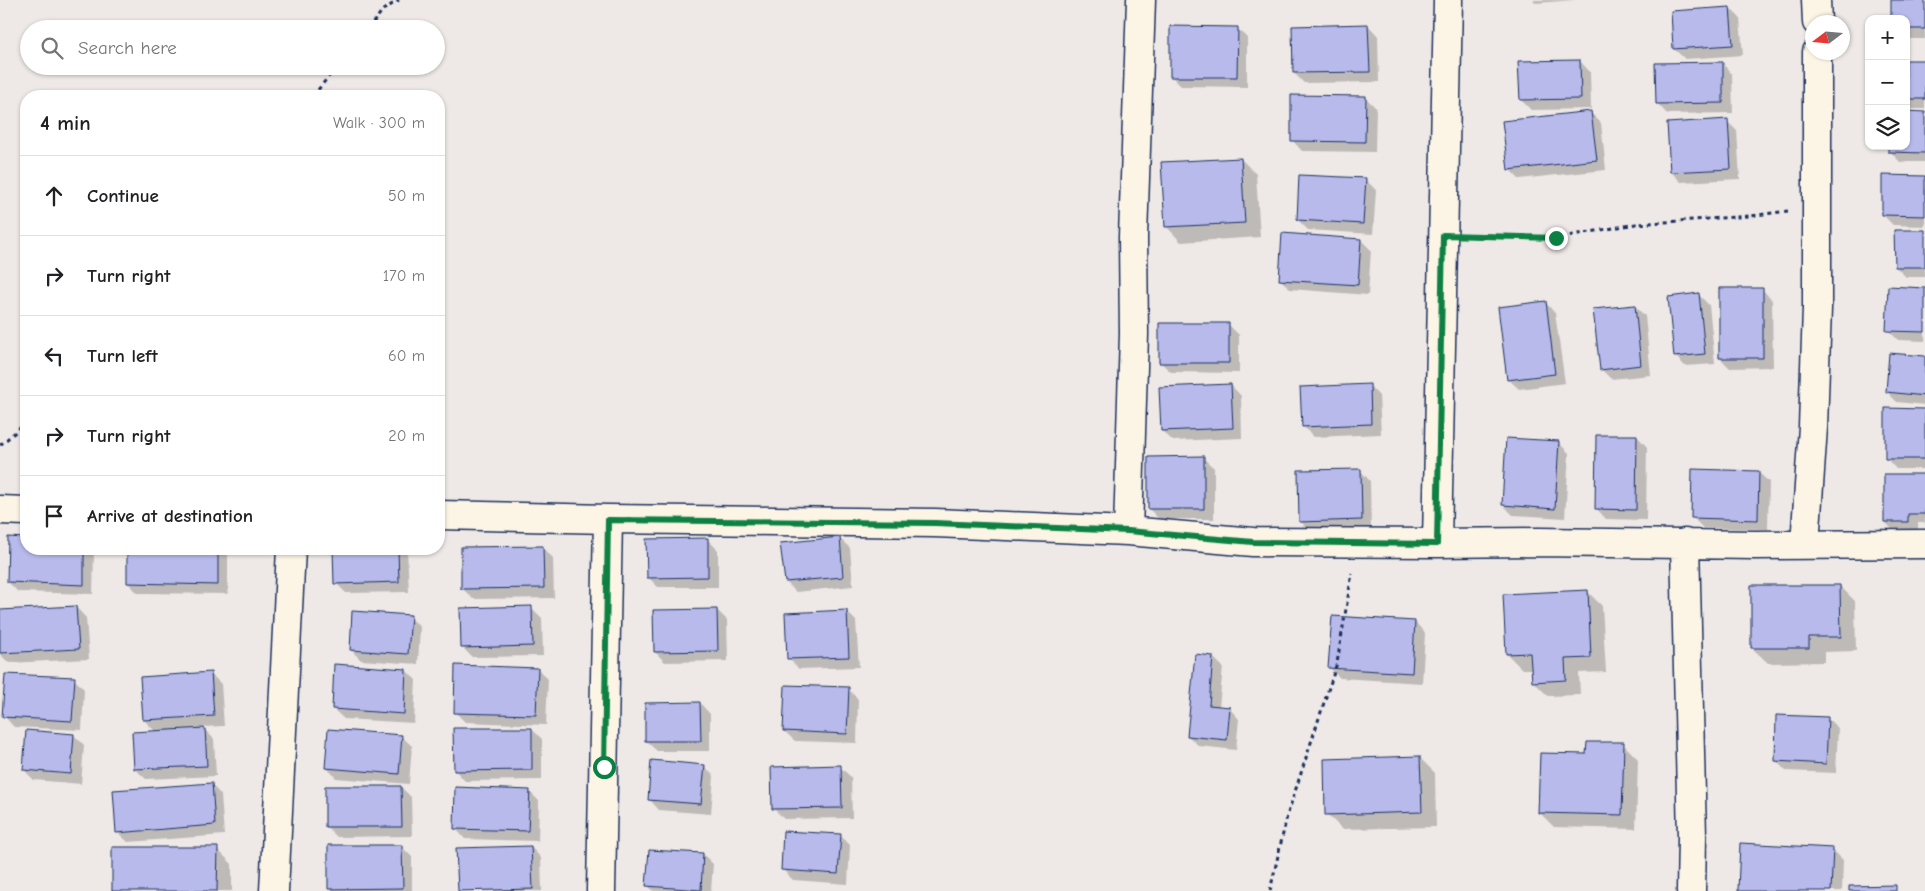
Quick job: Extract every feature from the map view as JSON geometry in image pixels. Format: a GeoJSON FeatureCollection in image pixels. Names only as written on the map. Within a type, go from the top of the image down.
{"type":"FeatureCollection","features":[{"type":"Feature","properties":{"kind":"street"},"geometry":{"type":"LineString","coordinates":[[1128,531],[1134,334],[1133,237],[1141,0]]}},
{"type":"Feature","properties":{"kind":"street"},"geometry":{"type":"LineString","coordinates":[[1437,544],[1448,0]]}},
{"type":"Feature","properties":{"kind":"street"},"geometry":{"type":"LineString","coordinates":[[1816,0],[1817,15]]}},
{"type":"Feature","properties":{"kind":"street"},"geometry":{"type":"LineString","coordinates":[[1805,544],[1812,427],[1818,207],[1817,60]]}},
{"type":"Feature","properties":{"kind":"street"},"geometry":{"type":"LineString","coordinates":[[0,510],[20,511]]}},
{"type":"Feature","properties":{"kind":"street"},"geometry":{"type":"LineString","coordinates":[[445,515],[608,520],[935,523],[1128,531],[1253,542],[1437,544],[1539,542],[1755,545],[1925,544]]}},
{"type":"Feature","properties":{"kind":"street"},"geometry":{"type":"LineString","coordinates":[[601,891],[608,520]]}},
{"type":"Feature","properties":{"kind":"street"},"geometry":{"type":"LineString","coordinates":[[1685,543],[1692,837],[1691,891]]}},
{"type":"Feature","properties":{"kind":"street"},"geometry":{"type":"LineString","coordinates":[[274,891],[291,555]]}},
{"type":"Feature","properties":{"kind":"path"},"geometry":{"type":"LineString","coordinates":[[375,20],[383,10],[399,0]]}},
{"type":"Feature","properties":{"kind":"path"},"geometry":{"type":"LineString","coordinates":[[318,90],[330,75]]}},
{"type":"Feature","properties":{"kind":"path"},"geometry":{"type":"LineString","coordinates":[[1443,235],[1556,238],[1636,224],[1750,216],[1818,207]]}},
{"type":"Feature","properties":{"kind":"path"},"geometry":{"type":"LineString","coordinates":[[0,445],[20,428]]}},
{"type":"Feature","properties":{"kind":"path"},"geometry":{"type":"LineString","coordinates":[[1270,891],[1287,816],[1337,663],[1358,543]]}},
{"type":"Feature","properties":{"kind":"building"},"geometry":{"type":"Polygon","coordinates":[[[1891,0],[1925,0],[1925,29],[1910,29],[1910,15],[1891,15],[1891,0]]]}},
{"type":"Feature","properties":{"kind":"building"},"geometry":{"type":"Polygon","coordinates":[[[1730,7],[1733,45],[1673,49],[1671,11],[1730,7]]]}},
{"type":"Feature","properties":{"kind":"building"},"geometry":{"type":"Polygon","coordinates":[[[1368,24],[1370,72],[1293,73],[1292,26],[1368,24]]]}},
{"type":"Feature","properties":{"kind":"building"},"geometry":{"type":"Polygon","coordinates":[[[1170,26],[1238,27],[1237,77],[1170,77],[1170,26]]]}},
{"type":"Feature","properties":{"kind":"building"},"geometry":{"type":"Polygon","coordinates":[[[1580,60],[1581,99],[1520,100],[1518,61],[1580,60]]]}},
{"type":"Feature","properties":{"kind":"building"},"geometry":{"type":"Polygon","coordinates":[[[1910,60],[1925,60],[1925,99],[1910,99],[1910,60]]]}},
{"type":"Feature","properties":{"kind":"building"},"geometry":{"type":"Polygon","coordinates":[[[1723,62],[1723,103],[1656,104],[1655,63],[1723,62]]]}},
{"type":"Feature","properties":{"kind":"building"},"geometry":{"type":"Polygon","coordinates":[[[1291,95],[1366,96],[1365,142],[1291,141],[1291,95]]]}},
{"type":"Feature","properties":{"kind":"building"},"geometry":{"type":"Polygon","coordinates":[[[1591,111],[1597,160],[1508,170],[1502,121],[1591,111]]]}},
{"type":"Feature","properties":{"kind":"building"},"geometry":{"type":"Polygon","coordinates":[[[1910,111],[1925,112],[1925,153],[1888,152],[1888,150],[1910,150],[1910,111]]]}},
{"type":"Feature","properties":{"kind":"building"},"geometry":{"type":"Polygon","coordinates":[[[1728,119],[1731,169],[1670,172],[1667,123],[1728,119]]]}},
{"type":"Feature","properties":{"kind":"building"},"geometry":{"type":"Polygon","coordinates":[[[1241,158],[1245,223],[1165,227],[1161,162],[1241,158]]]}},
{"type":"Feature","properties":{"kind":"building"},"geometry":{"type":"Polygon","coordinates":[[[1299,175],[1366,178],[1363,224],[1297,220],[1299,175]]]}},
{"type":"Feature","properties":{"kind":"building"},"geometry":{"type":"Polygon","coordinates":[[[1882,175],[1925,176],[1925,216],[1882,215],[1882,175]]]}},
{"type":"Feature","properties":{"kind":"building"},"geometry":{"type":"Polygon","coordinates":[[[1894,230],[1925,230],[1925,267],[1895,267],[1894,230]]]}},
{"type":"Feature","properties":{"kind":"building"},"geometry":{"type":"Polygon","coordinates":[[[1282,233],[1361,239],[1358,285],[1279,280],[1282,233]]]}},
{"type":"Feature","properties":{"kind":"building"},"geometry":{"type":"Polygon","coordinates":[[[1888,286],[1925,288],[1925,332],[1886,331],[1888,286]]]}},
{"type":"Feature","properties":{"kind":"building"},"geometry":{"type":"Polygon","coordinates":[[[1719,288],[1763,288],[1763,358],[1719,358],[1719,288]]]}},
{"type":"Feature","properties":{"kind":"building"},"geometry":{"type":"Polygon","coordinates":[[[1699,293],[1705,354],[1674,357],[1668,297],[1699,293]]]}},
{"type":"Feature","properties":{"kind":"building"},"geometry":{"type":"Polygon","coordinates":[[[1546,301],[1555,374],[1507,380],[1498,307],[1546,301]]]}},
{"type":"Feature","properties":{"kind":"building"},"geometry":{"type":"Polygon","coordinates":[[[1635,305],[1641,365],[1600,370],[1593,309],[1635,305]]]}},
{"type":"Feature","properties":{"kind":"building"},"geometry":{"type":"Polygon","coordinates":[[[1159,323],[1229,323],[1229,363],[1159,363],[1159,323]]]}},
{"type":"Feature","properties":{"kind":"building"},"geometry":{"type":"Polygon","coordinates":[[[1889,353],[1925,356],[1925,396],[1886,392],[1889,353]]]}},
{"type":"Feature","properties":{"kind":"building"},"geometry":{"type":"Polygon","coordinates":[[[1231,384],[1233,428],[1161,431],[1159,387],[1231,384]]]}},
{"type":"Feature","properties":{"kind":"building"},"geometry":{"type":"Polygon","coordinates":[[[1370,384],[1371,424],[1302,427],[1300,387],[1370,384]]]}},
{"type":"Feature","properties":{"kind":"building"},"geometry":{"type":"Polygon","coordinates":[[[1885,408],[1925,409],[1925,459],[1885,459],[1885,408]]]}},
{"type":"Feature","properties":{"kind":"building"},"geometry":{"type":"Polygon","coordinates":[[[1596,435],[1637,435],[1636,510],[1595,509],[1596,435]]]}},
{"type":"Feature","properties":{"kind":"building"},"geometry":{"type":"Polygon","coordinates":[[[1506,438],[1559,441],[1555,509],[1502,505],[1506,438]]]}},
{"type":"Feature","properties":{"kind":"building"},"geometry":{"type":"Polygon","coordinates":[[[1204,456],[1204,509],[1148,509],[1148,457],[1204,456]]]}},
{"type":"Feature","properties":{"kind":"building"},"geometry":{"type":"Polygon","coordinates":[[[1361,469],[1362,520],[1299,522],[1298,470],[1361,469]]]}},
{"type":"Feature","properties":{"kind":"building"},"geometry":{"type":"Polygon","coordinates":[[[1692,469],[1759,471],[1758,520],[1691,518],[1692,469]]]}},
{"type":"Feature","properties":{"kind":"building"},"geometry":{"type":"Polygon","coordinates":[[[1884,474],[1925,474],[1925,514],[1908,514],[1908,522],[1884,522],[1884,474]]]}},
{"type":"Feature","properties":{"kind":"building"},"geometry":{"type":"Polygon","coordinates":[[[8,537],[20,538],[20,555],[84,555],[84,585],[7,582],[8,537]]]}},
{"type":"Feature","properties":{"kind":"building"},"geometry":{"type":"Polygon","coordinates":[[[840,537],[843,577],[785,582],[780,543],[840,537]]]}},
{"type":"Feature","properties":{"kind":"building"},"geometry":{"type":"Polygon","coordinates":[[[708,538],[708,577],[647,578],[646,539],[708,538]]]}},
{"type":"Feature","properties":{"kind":"building"},"geometry":{"type":"Polygon","coordinates":[[[543,546],[544,588],[461,589],[461,547],[543,546]]]}},
{"type":"Feature","properties":{"kind":"building"},"geometry":{"type":"Polygon","coordinates":[[[127,555],[218,555],[218,585],[127,583],[127,555]]]}},
{"type":"Feature","properties":{"kind":"building"},"geometry":{"type":"Polygon","coordinates":[[[333,555],[398,555],[399,582],[334,584],[333,555]]]}},
{"type":"Feature","properties":{"kind":"building"},"geometry":{"type":"Polygon","coordinates":[[[1751,585],[1840,585],[1841,637],[1809,637],[1809,648],[1751,648],[1751,585]]]}},
{"type":"Feature","properties":{"kind":"building"},"geometry":{"type":"Polygon","coordinates":[[[1588,590],[1591,658],[1565,659],[1566,680],[1532,682],[1530,653],[1506,654],[1503,594],[1588,590]]]}},
{"type":"Feature","properties":{"kind":"building"},"geometry":{"type":"Polygon","coordinates":[[[76,606],[79,649],[0,653],[0,610],[76,606]]]}},
{"type":"Feature","properties":{"kind":"building"},"geometry":{"type":"Polygon","coordinates":[[[532,606],[533,646],[461,648],[460,608],[532,606]]]}},
{"type":"Feature","properties":{"kind":"building"},"geometry":{"type":"Polygon","coordinates":[[[717,609],[718,651],[654,652],[653,610],[717,609]]]}},
{"type":"Feature","properties":{"kind":"building"},"geometry":{"type":"Polygon","coordinates":[[[847,610],[849,657],[787,659],[785,613],[847,610]]]}},
{"type":"Feature","properties":{"kind":"building"},"geometry":{"type":"Polygon","coordinates":[[[352,611],[411,615],[408,654],[350,650],[352,611]]]}},
{"type":"Feature","properties":{"kind":"building"},"geometry":{"type":"Polygon","coordinates":[[[1332,616],[1415,621],[1412,673],[1328,668],[1332,616]]]}},
{"type":"Feature","properties":{"kind":"building"},"geometry":{"type":"Polygon","coordinates":[[[1195,654],[1213,656],[1209,705],[1230,707],[1227,740],[1187,736],[1195,654]]]}},
{"type":"Feature","properties":{"kind":"building"},"geometry":{"type":"Polygon","coordinates":[[[334,664],[406,669],[404,714],[332,709],[334,664]]]}},
{"type":"Feature","properties":{"kind":"building"},"geometry":{"type":"Polygon","coordinates":[[[455,665],[538,668],[536,715],[454,713],[455,665]]]}},
{"type":"Feature","properties":{"kind":"building"},"geometry":{"type":"Polygon","coordinates":[[[211,672],[214,716],[143,720],[140,677],[211,672]]]}},
{"type":"Feature","properties":{"kind":"building"},"geometry":{"type":"Polygon","coordinates":[[[5,674],[75,677],[72,721],[2,717],[5,674]]]}},
{"type":"Feature","properties":{"kind":"building"},"geometry":{"type":"Polygon","coordinates":[[[785,685],[849,687],[847,734],[783,731],[785,685]]]}},
{"type":"Feature","properties":{"kind":"building"},"geometry":{"type":"Polygon","coordinates":[[[700,702],[701,741],[645,741],[645,703],[700,702]]]}},
{"type":"Feature","properties":{"kind":"building"},"geometry":{"type":"Polygon","coordinates":[[[1776,715],[1828,717],[1826,764],[1775,761],[1776,715]]]}},
{"type":"Feature","properties":{"kind":"building"},"geometry":{"type":"Polygon","coordinates":[[[205,728],[207,766],[134,769],[132,732],[205,728]]]}},
{"type":"Feature","properties":{"kind":"building"},"geometry":{"type":"Polygon","coordinates":[[[453,728],[532,728],[532,770],[454,771],[453,728]]]}},
{"type":"Feature","properties":{"kind":"building"},"geometry":{"type":"Polygon","coordinates":[[[328,729],[402,735],[399,774],[325,768],[328,729]]]}},
{"type":"Feature","properties":{"kind":"building"},"geometry":{"type":"Polygon","coordinates":[[[26,730],[74,734],[71,774],[23,770],[26,730]]]}},
{"type":"Feature","properties":{"kind":"building"},"geometry":{"type":"Polygon","coordinates":[[[1587,742],[1624,742],[1622,815],[1538,813],[1540,753],[1586,754],[1587,742]]]}},
{"type":"Feature","properties":{"kind":"building"},"geometry":{"type":"Polygon","coordinates":[[[1420,756],[1422,812],[1325,815],[1324,759],[1420,756]]]}},
{"type":"Feature","properties":{"kind":"building"},"geometry":{"type":"Polygon","coordinates":[[[651,760],[705,765],[701,804],[648,800],[651,760]]]}},
{"type":"Feature","properties":{"kind":"building"},"geometry":{"type":"Polygon","coordinates":[[[841,765],[842,808],[772,809],[771,767],[841,765]]]}},
{"type":"Feature","properties":{"kind":"building"},"geometry":{"type":"Polygon","coordinates":[[[212,783],[215,825],[116,833],[113,790],[212,783]]]}},
{"type":"Feature","properties":{"kind":"building"},"geometry":{"type":"Polygon","coordinates":[[[325,786],[401,786],[402,827],[325,827],[325,786]]]}},
{"type":"Feature","properties":{"kind":"building"},"geometry":{"type":"Polygon","coordinates":[[[455,787],[530,790],[528,831],[454,829],[455,787]]]}},
{"type":"Feature","properties":{"kind":"building"},"geometry":{"type":"Polygon","coordinates":[[[783,831],[841,834],[838,874],[781,870],[783,831]]]}},
{"type":"Feature","properties":{"kind":"building"},"geometry":{"type":"Polygon","coordinates":[[[1740,843],[1833,848],[1831,891],[1738,891],[1740,843]]]}},
{"type":"Feature","properties":{"kind":"building"},"geometry":{"type":"Polygon","coordinates":[[[328,845],[402,845],[403,888],[328,889],[328,845]]]}},
{"type":"Feature","properties":{"kind":"building"},"geometry":{"type":"Polygon","coordinates":[[[531,846],[533,889],[458,891],[456,848],[531,846]]]}},
{"type":"Feature","properties":{"kind":"building"},"geometry":{"type":"Polygon","coordinates":[[[112,847],[218,847],[217,891],[112,891],[112,847]]]}},
{"type":"Feature","properties":{"kind":"building"},"geometry":{"type":"Polygon","coordinates":[[[649,850],[703,853],[701,890],[646,886],[649,850]]]}},
{"type":"Feature","properties":{"kind":"building"},"geometry":{"type":"Polygon","coordinates":[[[1896,885],[1896,891],[1849,891],[1849,886],[1896,885]]]}},
{"type":"Feature","properties":{"kind":"route"},"geometry":{"type":"LineString","coordinates":[[604,767],[608,520],[935,523],[1128,531],[1253,542],[1437,544],[1443,235],[1556,238]]}}]}
